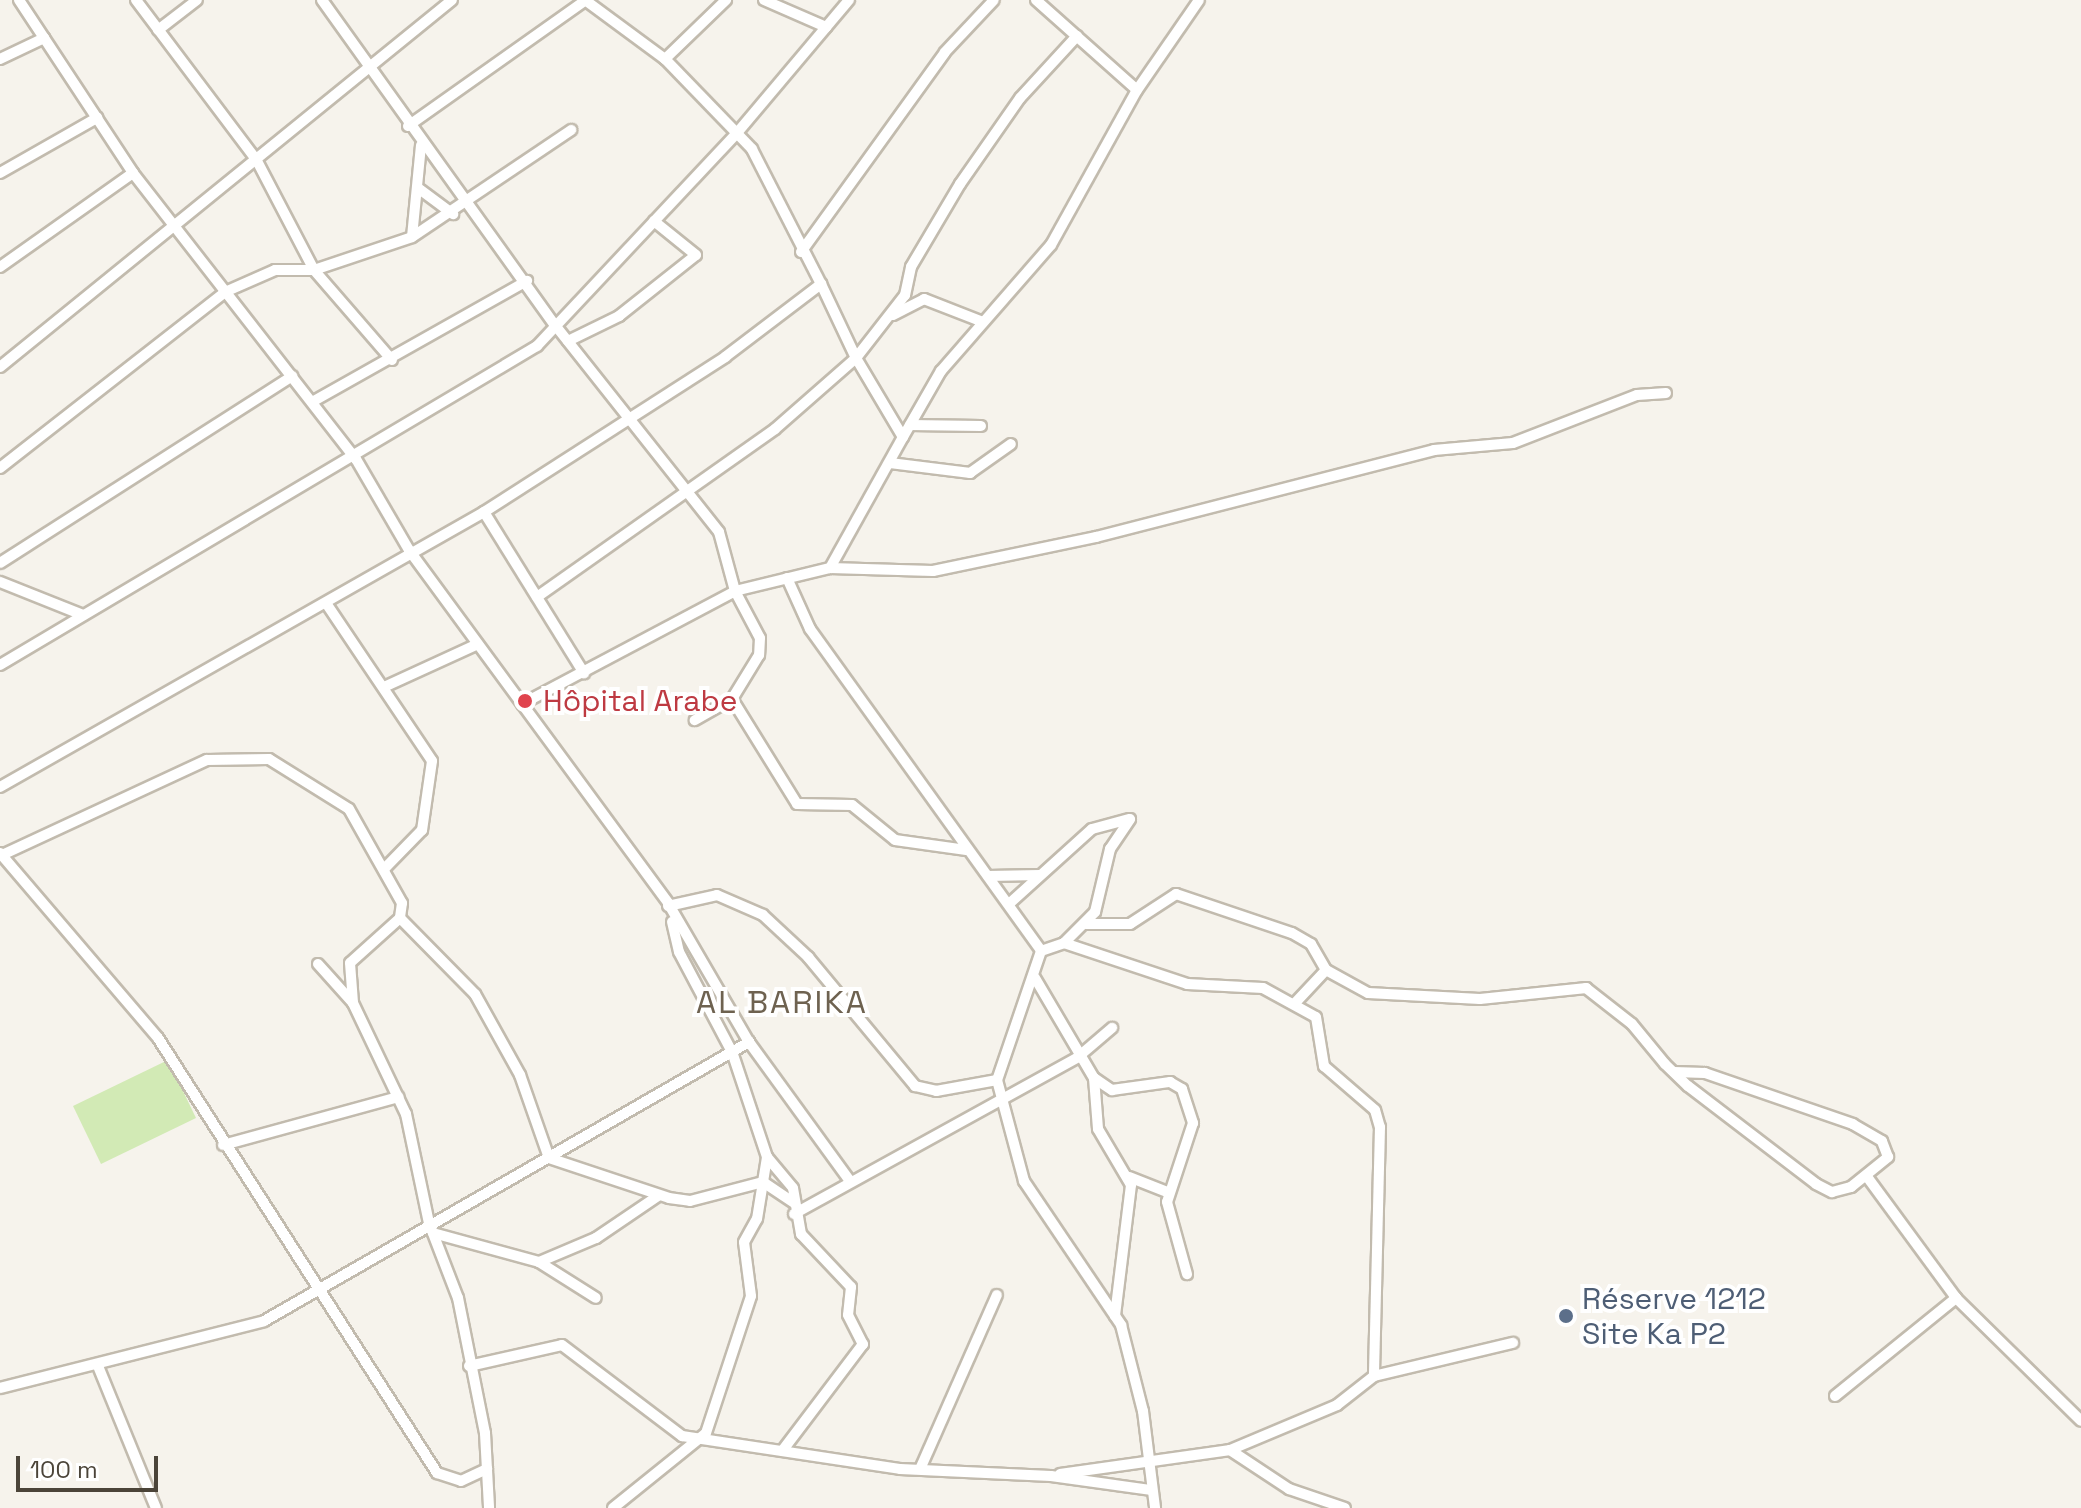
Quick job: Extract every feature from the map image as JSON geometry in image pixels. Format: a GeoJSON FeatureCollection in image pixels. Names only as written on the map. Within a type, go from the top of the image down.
{"type":"FeatureCollection","features":[{"type":"Feature","properties":{"kind":"street"},"geometry":{"type":"LineString","coordinates":[[19,0],[133,173],[356,459],[409,550],[668,903],[749,1042],[850,1181]]}},
{"type":"Feature","properties":{"kind":"street"},"geometry":{"type":"LineString","coordinates":[[136,0],[256,159],[314,270],[392,360]]}},
{"type":"Feature","properties":{"kind":"street"},"geometry":{"type":"LineString","coordinates":[[158,30],[197,0]]}},
{"type":"Feature","properties":{"kind":"street"},"geometry":{"type":"LineString","coordinates":[[322,0],[421,145],[527,281],[555,325],[689,489],[719,532],[735,591],[760,638],[759,655],[732,699],[695,720]]}},
{"type":"Feature","properties":{"kind":"street"},"geometry":{"type":"LineString","coordinates":[[0,367],[452,0]]}},
{"type":"Feature","properties":{"kind":"street"},"geometry":{"type":"LineString","coordinates":[[408,126],[586,0],[665,59],[737,133],[768,173],[801,252],[821,284],[856,358],[903,437]]}},
{"type":"Feature","properties":{"kind":"street"},"geometry":{"type":"LineString","coordinates":[[665,59],[726,0]]}},
{"type":"Feature","properties":{"kind":"street"},"geometry":{"type":"LineString","coordinates":[[764,0],[826,27]]}},
{"type":"Feature","properties":{"kind":"street"},"geometry":{"type":"LineString","coordinates":[[0,665],[356,459],[524,356],[737,133],[849,0]]}},
{"type":"Feature","properties":{"kind":"street"},"geometry":{"type":"LineString","coordinates":[[801,252],[945,52],[994,0]]}},
{"type":"Feature","properties":{"kind":"street"},"geometry":{"type":"LineString","coordinates":[[1036,0],[1137,90]]}},
{"type":"Feature","properties":{"kind":"street"},"geometry":{"type":"LineString","coordinates":[[830,568],[941,371],[1075,209],[1137,90],[1199,0]]}},
{"type":"Feature","properties":{"kind":"street"},"geometry":{"type":"LineString","coordinates":[[537,597],[806,406],[856,358],[888,318],[960,184],[1020,98],[1077,36]]}},
{"type":"Feature","properties":{"kind":"street"},"geometry":{"type":"LineString","coordinates":[[0,59],[44,38]]}},
{"type":"Feature","properties":{"kind":"street"},"geometry":{"type":"LineString","coordinates":[[0,173],[97,118]]}},
{"type":"Feature","properties":{"kind":"street"},"geometry":{"type":"LineString","coordinates":[[0,468],[225,292],[284,269],[314,270],[412,237],[468,205],[571,130]]}},
{"type":"Feature","properties":{"kind":"street"},"geometry":{"type":"LineString","coordinates":[[412,237],[421,145]]}},
{"type":"Feature","properties":{"kind":"street"},"geometry":{"type":"LineString","coordinates":[[0,267],[133,173]]}},
{"type":"Feature","properties":{"kind":"street"},"geometry":{"type":"LineString","coordinates":[[418,188],[453,214]]}},
{"type":"Feature","properties":{"kind":"street"},"geometry":{"type":"LineString","coordinates":[[568,341],[619,316],[696,255],[654,221]]}},
{"type":"Feature","properties":{"kind":"street"},"geometry":{"type":"LineString","coordinates":[[284,269],[302,249]]}},
{"type":"Feature","properties":{"kind":"street"},"geometry":{"type":"LineString","coordinates":[[312,402],[392,360],[527,281]]}},
{"type":"Feature","properties":{"kind":"street"},"geometry":{"type":"LineString","coordinates":[[0,787],[326,603],[409,550],[484,512],[725,357],[821,284]]}},
{"type":"Feature","properties":{"kind":"street"},"geometry":{"type":"LineString","coordinates":[[888,318],[924,299],[983,322]]}},
{"type":"Feature","properties":{"kind":"street"},"geometry":{"type":"LineString","coordinates":[[0,563],[292,376]]}},
{"type":"Feature","properties":{"kind":"street"},"geometry":{"type":"LineString","coordinates":[[585,675],[584,669],[735,591],[830,568],[933,571],[1040,549],[1434,450],[1513,443],[1637,395],[1666,393]]}},
{"type":"Feature","properties":{"kind":"street"},"geometry":{"type":"LineString","coordinates":[[910,425],[981,426]]}},
{"type":"Feature","properties":{"kind":"street"},"geometry":{"type":"LineString","coordinates":[[890,463],[939,475],[970,473],[1011,444]]}},
{"type":"Feature","properties":{"kind":"street"},"geometry":{"type":"LineString","coordinates":[[484,512],[585,675]]}},
{"type":"Feature","properties":{"kind":"street"},"geometry":{"type":"LineString","coordinates":[[787,578],[810,629],[966,850],[1010,903],[1041,951],[1035,978],[997,1080],[1024,1181],[1115,1316],[1143,1411],[1155,1508]]}},
{"type":"Feature","properties":{"kind":"street"},"geometry":{"type":"LineString","coordinates":[[0,582],[52,608],[83,615]]}},
{"type":"Feature","properties":{"kind":"street"},"geometry":{"type":"LineString","coordinates":[[326,603],[384,687],[433,769],[422,830],[384,869]]}},
{"type":"Feature","properties":{"kind":"street"},"geometry":{"type":"LineString","coordinates":[[52,608],[66,625]]}},
{"type":"Feature","properties":{"kind":"street"},"geometry":{"type":"LineString","coordinates":[[384,687],[478,644]]}},
{"type":"Feature","properties":{"kind":"street"},"geometry":{"type":"LineString","coordinates":[[522,704],[585,675]]}},
{"type":"Feature","properties":{"kind":"street"},"geometry":{"type":"LineString","coordinates":[[732,699],[797,804],[852,805],[895,840],[966,850]]}},
{"type":"Feature","properties":{"kind":"street"},"geometry":{"type":"LineString","coordinates":[[353,1003],[350,963],[400,918],[402,903],[349,809],[249,754],[207,760],[1,854],[158,1038],[316,1292],[437,1473],[461,1481],[487,1469]]}},
{"type":"Feature","properties":{"kind":"street"},"geometry":{"type":"LineString","coordinates":[[1010,903],[1092,829],[1130,819],[1110,849],[1105,893],[1086,924],[1064,943],[1041,951]]}},
{"type":"Feature","properties":{"kind":"street"},"geometry":{"type":"LineString","coordinates":[[988,876],[1040,875]]}},
{"type":"Feature","properties":{"kind":"street"},"geometry":{"type":"LineString","coordinates":[[1086,924],[1130,924],[1176,894],[1292,933],[1311,944],[1326,970],[1368,993],[1480,999],[1586,988],[1632,1024],[1674,1072],[1816,1184],[1832,1192],[1868,1178],[1889,1148],[1853,1124],[1705,1073],[1674,1072]]}},
{"type":"Feature","properties":{"kind":"street"},"geometry":{"type":"LineString","coordinates":[[668,903],[717,895],[763,915],[808,957],[915,1086],[936,1091],[997,1080]]}},
{"type":"Feature","properties":{"kind":"street"},"geometry":{"type":"LineString","coordinates":[[613,1508],[702,1440],[751,1296],[744,1242],[763,1182],[767,1157],[732,1052],[679,952],[668,903]]}},
{"type":"Feature","properties":{"kind":"street"},"geometry":{"type":"LineString","coordinates":[[400,918],[475,994],[520,1075],[549,1158]]}},
{"type":"Feature","properties":{"kind":"street"},"geometry":{"type":"LineString","coordinates":[[1064,943],[1187,984],[1235,983],[1296,1002],[1316,1017],[1324,1066],[1375,1110],[1380,1127],[1374,1376]]}},
{"type":"Feature","properties":{"kind":"street"},"geometry":{"type":"LineString","coordinates":[[318,964],[353,1003],[399,1097],[431,1228],[458,1298],[487,1469],[489,1508]]}},
{"type":"Feature","properties":{"kind":"street"},"geometry":{"type":"LineString","coordinates":[[1296,1002],[1326,970]]}},
{"type":"Feature","properties":{"kind":"street"},"geometry":{"type":"LineString","coordinates":[[1035,978],[1078,1057],[1094,1078],[1112,1090],[1170,1082],[1182,1089],[1193,1123],[1167,1192],[1187,1274]]}},
{"type":"Feature","properties":{"kind":"street"},"geometry":{"type":"LineString","coordinates":[[794,1208],[850,1181],[1001,1095],[1078,1057],[1112,1028]]}},
{"type":"Feature","properties":{"kind":"street"},"geometry":{"type":"LineString","coordinates":[[0,1388],[221,1338],[316,1292],[431,1228],[749,1042]]}},
{"type":"Feature","properties":{"kind":"street"},"geometry":{"type":"LineString","coordinates":[[1094,1078],[1098,1129],[1129,1177],[1167,1192]]}},
{"type":"Feature","properties":{"kind":"street"},"geometry":{"type":"LineString","coordinates":[[223,1145],[399,1097]]}},
{"type":"Feature","properties":{"kind":"street"},"geometry":{"type":"LineString","coordinates":[[767,1157],[787,1176],[801,1234],[851,1287],[848,1315],[863,1344],[782,1451]]}},
{"type":"Feature","properties":{"kind":"street"},"geometry":{"type":"LineString","coordinates":[[549,1158],[658,1196],[690,1201],[763,1182]]}},
{"type":"Feature","properties":{"kind":"street"},"geometry":{"type":"LineString","coordinates":[[1115,1316],[1129,1177]]}},
{"type":"Feature","properties":{"kind":"street"},"geometry":{"type":"LineString","coordinates":[[1868,1178],[1956,1298],[2081,1421]]}},
{"type":"Feature","properties":{"kind":"street"},"geometry":{"type":"LineString","coordinates":[[763,1182],[794,1208]]}},
{"type":"Feature","properties":{"kind":"street"},"geometry":{"type":"LineString","coordinates":[[539,1262],[596,1238],[658,1196]]}},
{"type":"Feature","properties":{"kind":"street"},"geometry":{"type":"LineString","coordinates":[[431,1228],[539,1262],[596,1298]]}},
{"type":"Feature","properties":{"kind":"street"},"geometry":{"type":"LineString","coordinates":[[921,1467],[997,1295]]}},
{"type":"Feature","properties":{"kind":"street"},"geometry":{"type":"LineString","coordinates":[[1835,1396],[1956,1298]]}},
{"type":"Feature","properties":{"kind":"street"},"geometry":{"type":"LineString","coordinates":[[1051,1476],[1147,1459],[1230,1450],[1337,1405],[1374,1376],[1513,1343]]}},
{"type":"Feature","properties":{"kind":"street"},"geometry":{"type":"LineString","coordinates":[[469,1366],[550,1345],[572,1348],[647,1413],[702,1440],[921,1467],[1051,1476],[1151,1493],[1164,1508]]}},
{"type":"Feature","properties":{"kind":"street"},"geometry":{"type":"LineString","coordinates":[[98,1366],[156,1508]]}},
{"type":"Feature","properties":{"kind":"street"},"geometry":{"type":"LineString","coordinates":[[1230,1450],[1289,1489],[1345,1508]]}},
{"type":"Feature","properties":{"kind":"green space"},"geometry":{"type":"Polygon","coordinates":[[[168,1060],[196,1118],[101,1164],[73,1106],[168,1060]]]}},
{"type":"Feature","properties":{"kind":"place","name":"Hôpital Arabe"},"geometry":{"type":"Point","coordinates":[525,701]}},
{"type":"Feature","properties":{"kind":"place","name":"Réserve 1212 Site Ka P2"},"geometry":{"type":"Point","coordinates":[1566,1316]}},
{"type":"Feature","properties":{"kind":"district","name":"AL BARIKA"},"geometry":{"type":"Point","coordinates":[782,1002]}}]}
